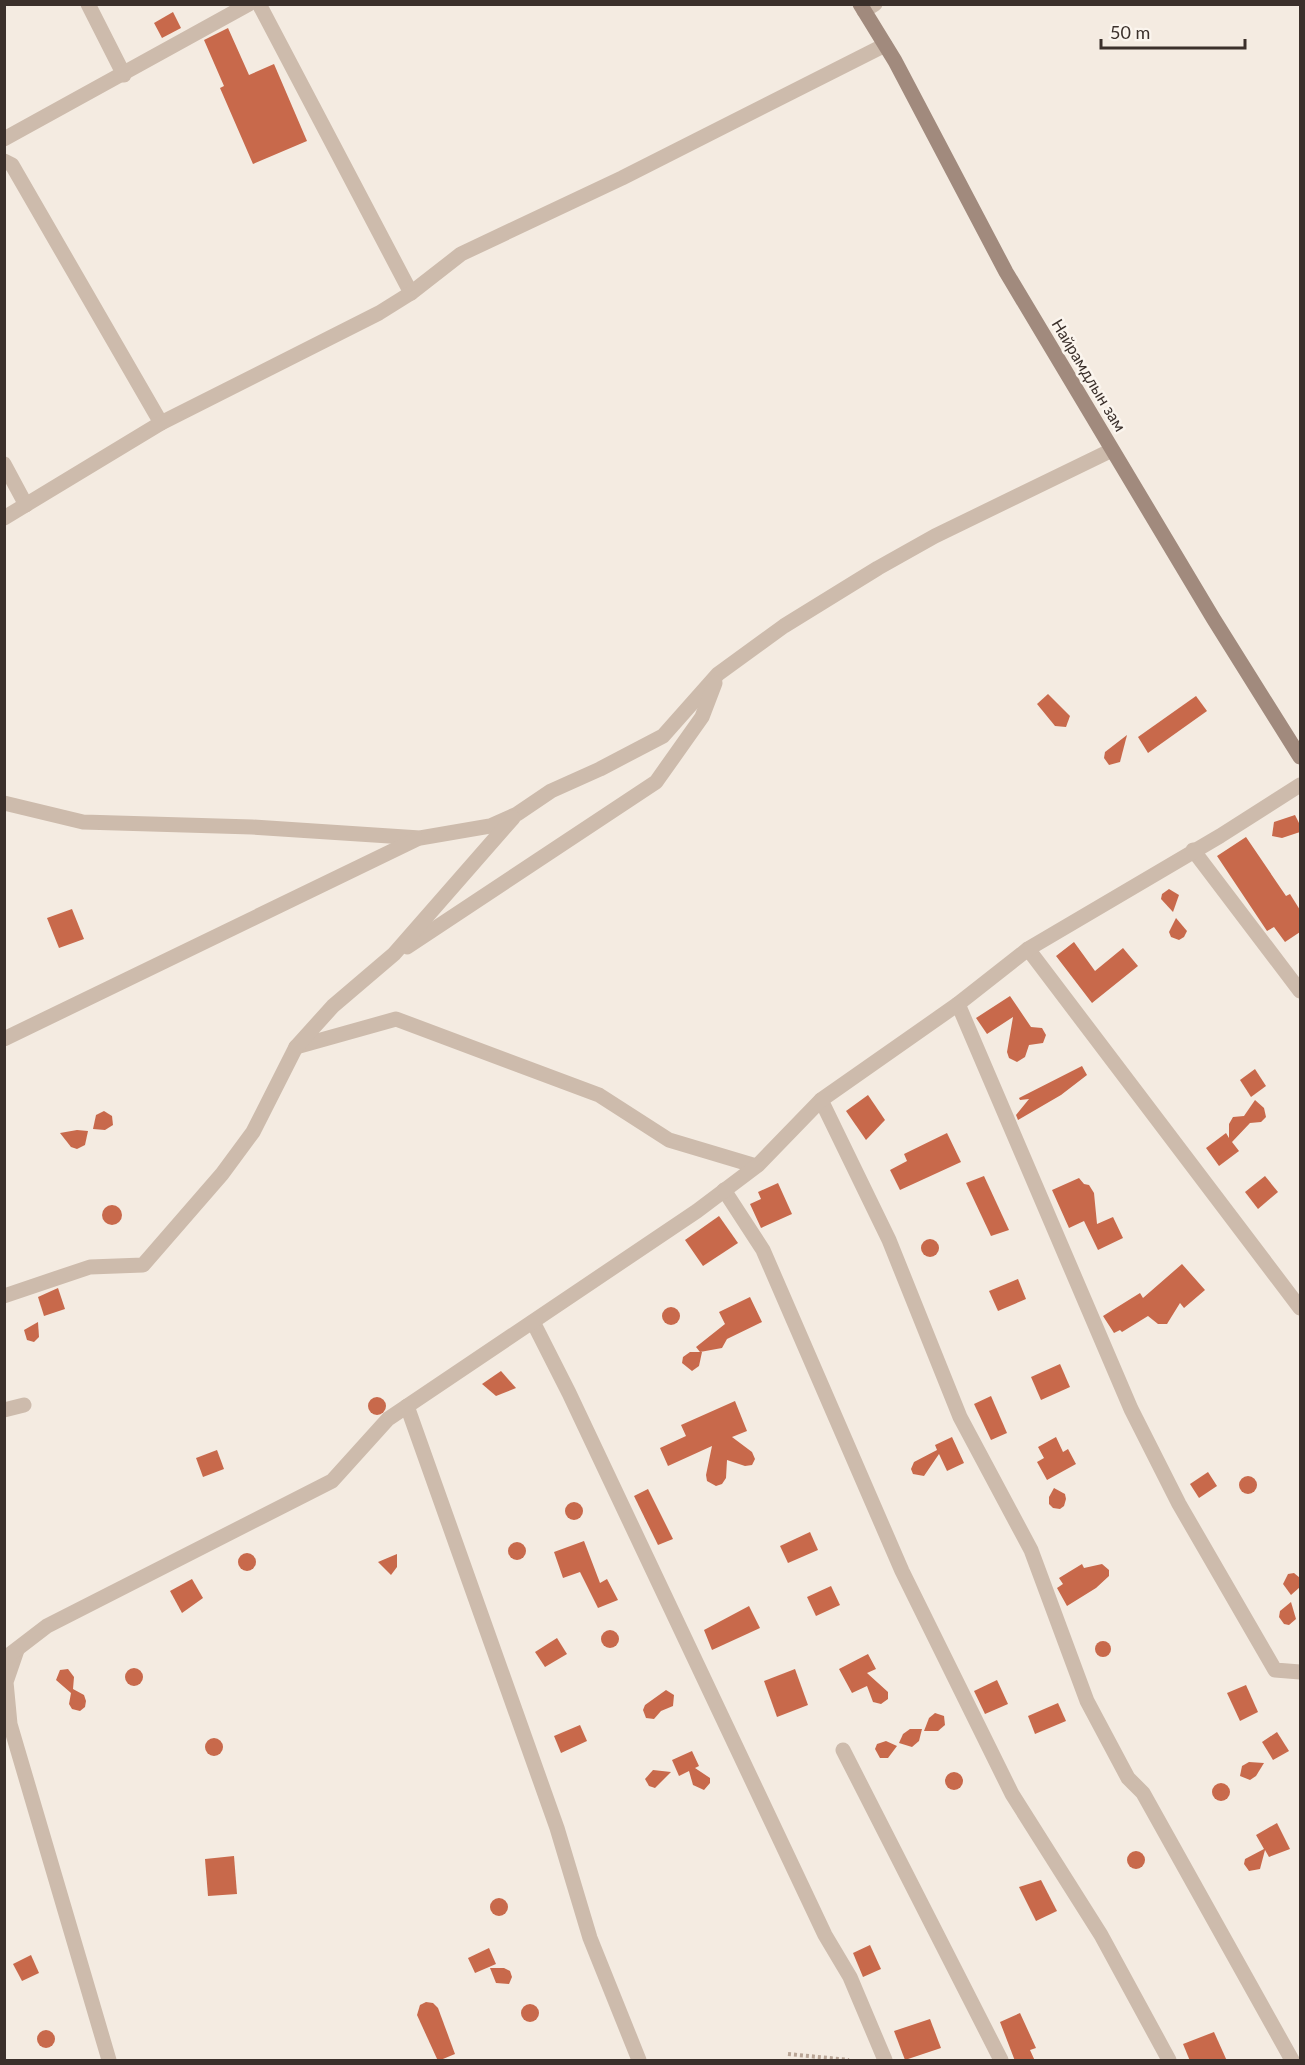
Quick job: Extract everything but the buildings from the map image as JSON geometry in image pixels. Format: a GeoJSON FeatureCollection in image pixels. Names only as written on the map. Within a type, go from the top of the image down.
{"type":"FeatureCollection","features":[{"type":"Feature","properties":{"kind":"main road","name":"Найрамдлын зам"},"geometry":{"type":"LineString","coordinates":[[866,7],[1006,272],[1213,618],[1300,757]]}},
{"type":"Feature","properties":{"kind":"street"},"geometry":{"type":"LineString","coordinates":[[88,4],[124,75]]}},
{"type":"Feature","properties":{"kind":"street"},"geometry":{"type":"LineString","coordinates":[[4,139],[124,75],[249,4]]}},
{"type":"Feature","properties":{"kind":"street"},"geometry":{"type":"LineString","coordinates":[[259,4],[411,293]]}},
{"type":"Feature","properties":{"kind":"street"},"geometry":{"type":"LineString","coordinates":[[4,518],[161,423],[379,313],[411,293],[461,254],[622,178],[885,45]]}},
{"type":"Feature","properties":{"kind":"street"},"geometry":{"type":"LineString","coordinates":[[4,161],[12,165],[161,423]]}},
{"type":"Feature","properties":{"kind":"street"},"geometry":{"type":"LineString","coordinates":[[4,803],[83,822],[252,827],[420,838],[490,826],[517,814],[551,790],[600,769],[663,736],[718,674],[784,626],[897,557],[935,536],[1112,450]]}},
{"type":"Feature","properties":{"kind":"street"},"geometry":{"type":"LineString","coordinates":[[4,464],[26,505]]}},
{"type":"Feature","properties":{"kind":"street"},"geometry":{"type":"LineString","coordinates":[[394,954],[447,923],[656,782],[702,717],[718,674]]}},
{"type":"Feature","properties":{"kind":"street"},"geometry":{"type":"LineString","coordinates":[[4,1659],[47,1626],[332,1480],[388,1419],[724,1190],[756,1166],[821,1100],[958,1004],[1028,949],[1300,785]]}},
{"type":"Feature","properties":{"kind":"street"},"geometry":{"type":"LineString","coordinates":[[4,1296],[90,1267],[143,1265],[222,1174],[253,1132],[296,1047],[333,1006],[394,954],[517,814]]}},
{"type":"Feature","properties":{"kind":"street"},"geometry":{"type":"LineString","coordinates":[[4,1039],[420,838]]}},
{"type":"Feature","properties":{"kind":"street"},"geometry":{"type":"LineString","coordinates":[[1193,850],[1300,991]]}},
{"type":"Feature","properties":{"kind":"street"},"geometry":{"type":"LineString","coordinates":[[1028,949],[1300,1308]]}},
{"type":"Feature","properties":{"kind":"street"},"geometry":{"type":"LineString","coordinates":[[958,1004],[1131,1410],[1179,1504],[1275,1670],[1300,1672]]}},
{"type":"Feature","properties":{"kind":"street"},"geometry":{"type":"LineString","coordinates":[[296,1047],[396,1019],[599,1095],[669,1140],[756,1166]]}},
{"type":"Feature","properties":{"kind":"street"},"geometry":{"type":"LineString","coordinates":[[821,1100],[889,1240],[960,1418],[1031,1550],[1087,1701],[1128,1778],[1143,1793],[1292,2061]]}},
{"type":"Feature","properties":{"kind":"street"},"geometry":{"type":"LineString","coordinates":[[724,1190],[763,1250],[902,1571],[1012,1794],[1101,1935],[1169,2061]]}},
{"type":"Feature","properties":{"kind":"street"},"geometry":{"type":"LineString","coordinates":[[533,1322],[574,1403],[825,1935],[850,1977],[885,2061]]}},
{"type":"Feature","properties":{"kind":"street"},"geometry":{"type":"LineString","coordinates":[[4,1410],[24,1405]]}},
{"type":"Feature","properties":{"kind":"street"},"geometry":{"type":"LineString","coordinates":[[407,1406],[557,1828],[591,1938],[639,2061]]}},
{"type":"Feature","properties":{"kind":"street"},"geometry":{"type":"LineString","coordinates":[[18,1647],[6,1682],[10,1724],[109,2061]]}},
{"type":"Feature","properties":{"kind":"street"},"geometry":{"type":"LineString","coordinates":[[843,1750],[1001,2061]]}},
{"type":"Feature","properties":{"kind":"path"},"geometry":{"type":"LineString","coordinates":[[788,2054],[849,2061]]}}]}
